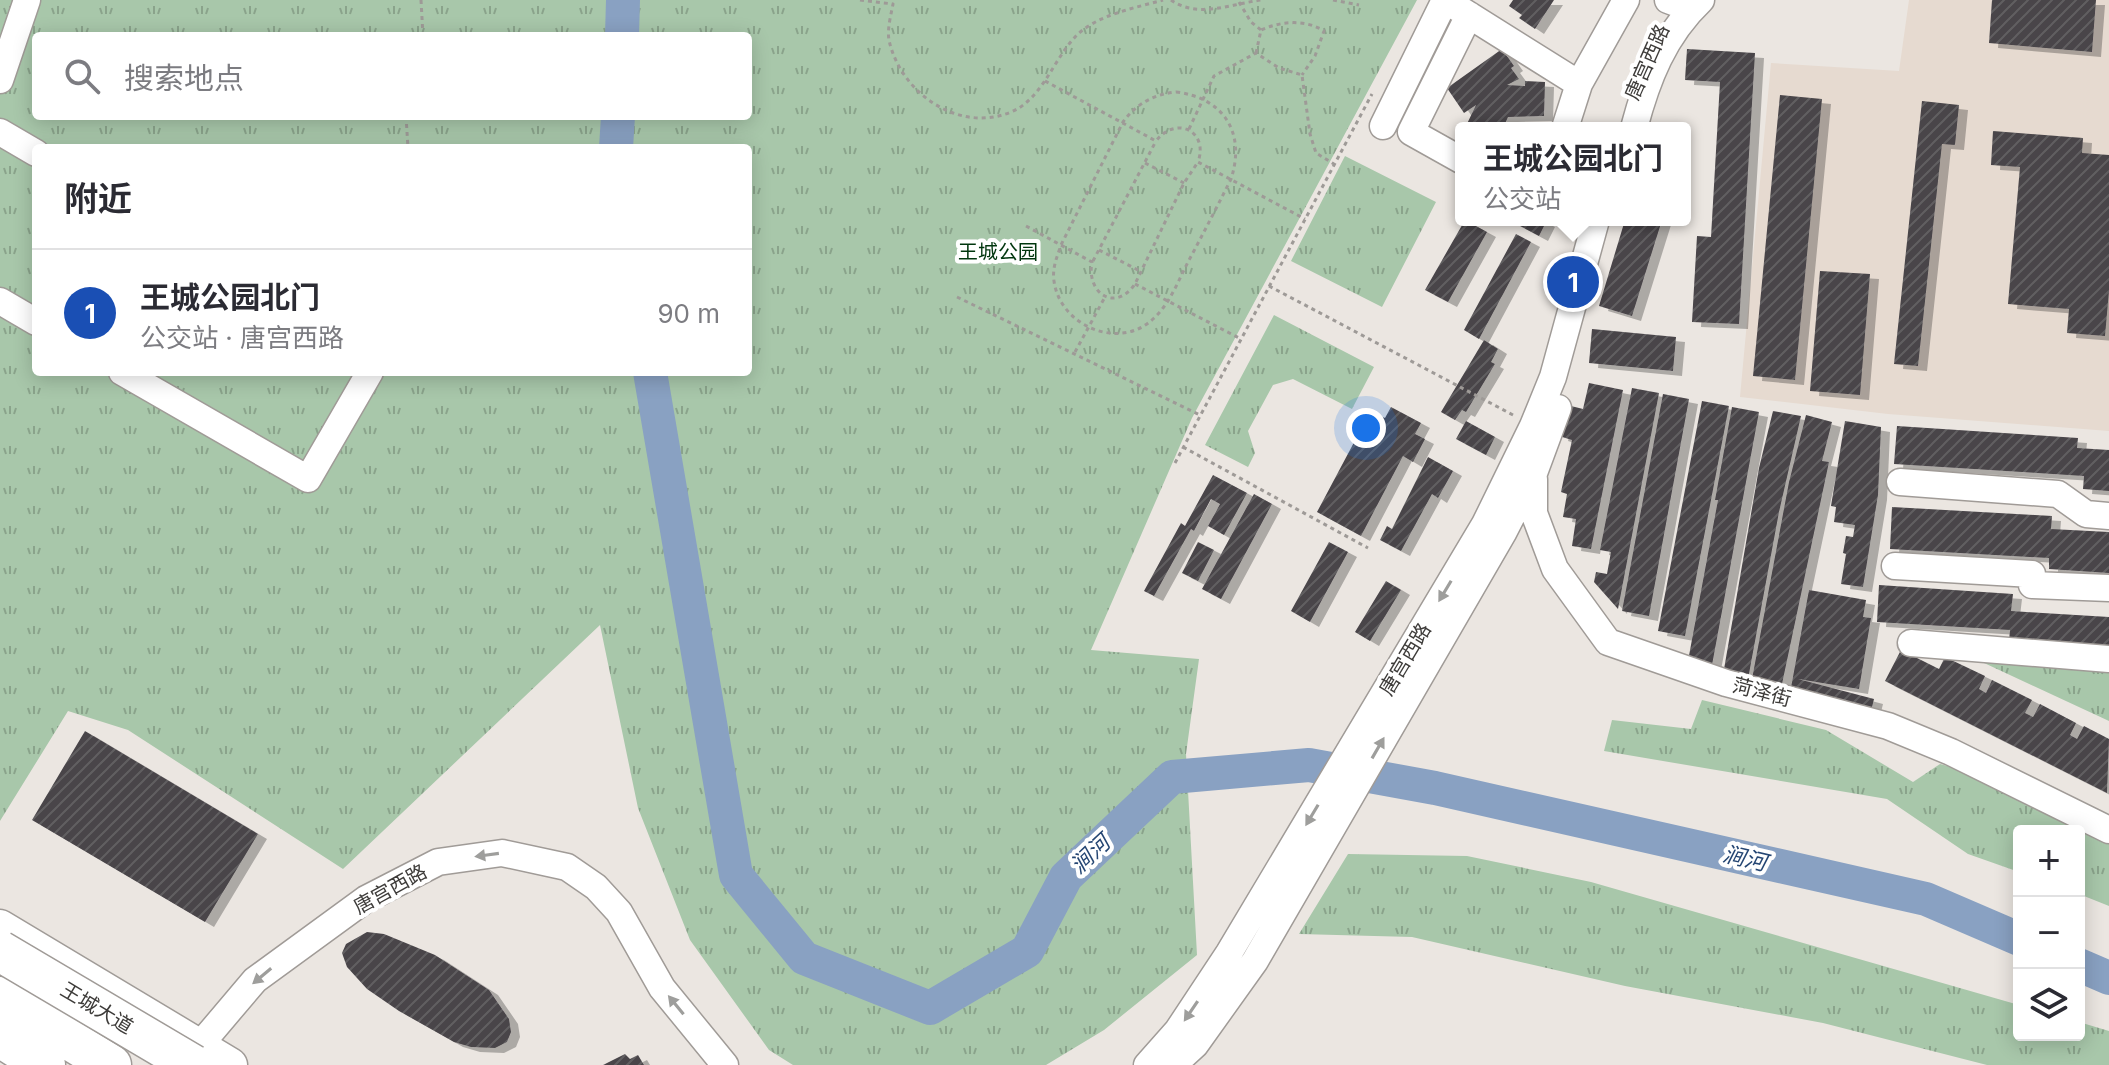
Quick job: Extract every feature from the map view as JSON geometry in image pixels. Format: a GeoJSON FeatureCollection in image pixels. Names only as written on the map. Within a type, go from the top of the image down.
{"type":"FeatureCollection","features":[{"type":"Feature","properties":{"kind":"highway","name":"王城大道"},"geometry":{"type":"LineString","coordinates":[[0,951],[190,1060]]}},
{"type":"Feature","properties":{"kind":"highway","name":"王城大道"},"geometry":{"type":"LineString","coordinates":[[0,997],[111,1065]]}},
{"type":"Feature","properties":{"kind":"highway"},"geometry":{"type":"LineString","coordinates":[[0,1037],[45,1065]]}},
{"type":"Feature","properties":{"kind":"main road"},"geometry":{"type":"LineString","coordinates":[[0,927],[190,1060],[230,1065]]}},
{"type":"Feature","properties":{"kind":"main road"},"geometry":{"type":"LineString","coordinates":[[0,1020],[73,1065]]}},
{"type":"Feature","properties":{"kind":"main road"},"geometry":{"type":"LineString","coordinates":[[0,1052],[23,1065]]}},
{"type":"Feature","properties":{"kind":"street"},"geometry":{"type":"LineString","coordinates":[[0,80],[27,0]]}},
{"type":"Feature","properties":{"kind":"street"},"geometry":{"type":"LineString","coordinates":[[1383,126],[1445,0],[1579,84]]}},
{"type":"Feature","properties":{"kind":"street"},"geometry":{"type":"LineString","coordinates":[[1567,122],[1579,84],[1626,0]]}},
{"type":"Feature","properties":{"kind":"street","name":"唐宫西路"},"geometry":{"type":"LineString","coordinates":[[1624,122],[1633,87],[1653,41],[1681,1]]}},
{"type":"Feature","properties":{"kind":"street","name":"唐宫西路"},"geometry":{"type":"LineString","coordinates":[[1636,122],[1661,49],[1685,16],[1681,1]]}},
{"type":"Feature","properties":{"kind":"street"},"geometry":{"type":"LineString","coordinates":[[1455,157],[1411,132],[1469,15]]}},
{"type":"Feature","properties":{"kind":"street"},"geometry":{"type":"LineString","coordinates":[[0,132],[32,151]]}},
{"type":"Feature","properties":{"kind":"street","name":"唐宫西路"},"geometry":{"type":"LineString","coordinates":[[1525,467],[1533,426],[1553,377],[1594,226]]}},
{"type":"Feature","properties":{"kind":"street","name":"唐宫西路"},"geometry":{"type":"LineString","coordinates":[[1173,1065],[1195,1045],[1242,957],[1494,529],[1568,379],[1607,226]]}},
{"type":"Feature","properties":{"kind":"street"},"geometry":{"type":"LineString","coordinates":[[0,301],[32,320]]}},
{"type":"Feature","properties":{"kind":"street"},"geometry":{"type":"LineString","coordinates":[[129,376],[308,479],[368,376]]}},
{"type":"Feature","properties":{"kind":"street","name":"菏泽街"},"geometry":{"type":"LineString","coordinates":[[1525,467],[1534,513],[1555,569],[1608,642],[1726,683],[1888,726],[2107,823]]}},
{"type":"Feature","properties":{"kind":"street"},"geometry":{"type":"LineString","coordinates":[[1900,482],[2058,494],[2086,514],[2109,516]]}},
{"type":"Feature","properties":{"kind":"street"},"geometry":{"type":"LineString","coordinates":[[1895,566],[2032,574],[2032,585],[2109,588]]}},
{"type":"Feature","properties":{"kind":"street"},"geometry":{"type":"LineString","coordinates":[[1911,643],[2109,659]]}},
{"type":"Feature","properties":{"kind":"street","name":"唐宫西路"},"geometry":{"type":"LineString","coordinates":[[190,1060],[255,980],[366,899],[438,862],[502,853],[567,867],[596,887],[619,912],[662,988],[725,1065]]}},
{"type":"Feature","properties":{"kind":"street","name":"唐宫西路"},"geometry":{"type":"LineString","coordinates":[[1147,1065],[1242,957]]}},
{"type":"Feature","properties":{"kind":"path"},"geometry":{"type":"LineString","coordinates":[[421,0],[423,32]]}},
{"type":"Feature","properties":{"kind":"path"},"geometry":{"type":"LineString","coordinates":[[860,0],[893,4],[888,37],[895,61],[925,98],[945,110],[988,117],[1011,112],[1030,99],[1079,33],[1102,18],[1163,0]]}},
{"type":"Feature","properties":{"kind":"path"},"geometry":{"type":"LineString","coordinates":[[1171,0],[1181,7],[1197,9],[1219,9],[1239,2],[1261,0]]}},
{"type":"Feature","properties":{"kind":"path"},"geometry":{"type":"LineString","coordinates":[[1333,0],[1359,5]]}},
{"type":"Feature","properties":{"kind":"path"},"geometry":{"type":"LineString","coordinates":[[1239,2],[1251,22],[1261,30]]}},
{"type":"Feature","properties":{"kind":"path"},"geometry":{"type":"LineString","coordinates":[[1261,30],[1277,23],[1292,23],[1315,26],[1324,31],[1315,56],[1302,75],[1310,134],[1316,153],[1334,164]]}},
{"type":"Feature","properties":{"kind":"path"},"geometry":{"type":"LineString","coordinates":[[1189,129],[1214,76],[1256,53],[1261,30]]}},
{"type":"Feature","properties":{"kind":"path"},"geometry":{"type":"LineString","coordinates":[[1256,53],[1279,68],[1302,75]]}},
{"type":"Feature","properties":{"kind":"path"},"geometry":{"type":"LineString","coordinates":[[1044,81],[1156,141]]}},
{"type":"Feature","properties":{"kind":"path"},"geometry":{"type":"LineString","coordinates":[[1176,92],[1204,98],[1224,115],[1236,140],[1237,153],[1231,179],[1168,301],[1155,318],[1140,328],[1116,334],[1087,327],[1068,312],[1056,290],[1054,266],[1061,245],[1123,122],[1139,105],[1164,93],[1176,92]]}},
{"type":"Feature","properties":{"kind":"path"},"geometry":{"type":"LineString","coordinates":[[1175,463],[1372,94]]}},
{"type":"Feature","properties":{"kind":"path"},"geometry":{"type":"LineString","coordinates":[[406,120],[408,144]]}},
{"type":"Feature","properties":{"kind":"path"},"geometry":{"type":"LineString","coordinates":[[1175,127],[1189,129],[1199,140],[1201,151],[1198,162],[1184,183],[1135,284],[1118,299],[1105,297],[1093,287],[1090,275],[1092,262],[1156,141],[1164,131],[1175,127]]}},
{"type":"Feature","properties":{"kind":"path"},"geometry":{"type":"LineString","coordinates":[[1145,162],[1184,183]]}},
{"type":"Feature","properties":{"kind":"path"},"geometry":{"type":"LineString","coordinates":[[1198,162],[1305,219]]}},
{"type":"Feature","properties":{"kind":"path"},"geometry":{"type":"LineString","coordinates":[[1026,226],[1092,262]]}},
{"type":"Feature","properties":{"kind":"path"},"geometry":{"type":"LineString","coordinates":[[1099,250],[1140,271]]}},
{"type":"Feature","properties":{"kind":"path"},"geometry":{"type":"LineString","coordinates":[[1135,284],[1241,339]]}},
{"type":"Feature","properties":{"kind":"path"},"geometry":{"type":"LineString","coordinates":[[1269,286],[1533,426]]}},
{"type":"Feature","properties":{"kind":"path"},"geometry":{"type":"LineString","coordinates":[[957,297],[1200,415]]}},
{"type":"Feature","properties":{"kind":"path"},"geometry":{"type":"LineString","coordinates":[[1075,352],[1105,297]]}},
{"type":"Feature","properties":{"kind":"path"},"geometry":{"type":"LineString","coordinates":[[1183,447],[1368,548]]}},
{"type":"Feature","properties":{"kind":"shaded area"},"geometry":{"type":"Polygon","coordinates":[[[1909,0],[2109,0],[2109,431],[1888,414],[1740,397],[1771,63],[1899,71],[1909,0]]]}},
{"type":"Feature","properties":{"kind":"green space","name":"王城公园"},"geometry":{"type":"Polygon","coordinates":[[[0,0],[1417,0],[1192,418],[1091,650],[1199,659],[1186,754],[1197,955],[1104,1030],[1046,1065],[793,1065],[769,1050],[690,940],[638,808],[600,625],[343,869],[128,730],[68,711],[0,821],[0,0]]]}},
{"type":"Feature","properties":{"kind":"green space"},"geometry":{"type":"Polygon","coordinates":[[[1345,156],[1436,202],[1382,307],[1291,261],[1345,156]]]}},
{"type":"Feature","properties":{"kind":"green space"},"geometry":{"type":"Polygon","coordinates":[[[1274,315],[1374,367],[1352,409],[1293,379],[1273,385],[1248,431],[1255,453],[1248,467],[1205,445],[1274,315]]]}},
{"type":"Feature","properties":{"kind":"green space"},"geometry":{"type":"Polygon","coordinates":[[[1982,662],[2109,669],[2109,721],[1982,662]]]}},
{"type":"Feature","properties":{"kind":"green space"},"geometry":{"type":"Polygon","coordinates":[[[1702,700],[1826,730],[1913,782],[1940,764],[1977,774],[2075,825],[2013,825],[2013,870],[1968,854],[1887,799],[1604,751],[1612,720],[1691,729],[1702,700]]]}},
{"type":"Feature","properties":{"kind":"green space"},"geometry":{"type":"Polygon","coordinates":[[[2085,830],[2109,843],[2109,906],[2085,896],[2085,830]]]}},
{"type":"Feature","properties":{"kind":"green space"},"geometry":{"type":"Polygon","coordinates":[[[1348,854],[1467,856],[1591,882],[2013,1003],[2013,1041],[2085,1041],[2085,1024],[2109,1031],[2109,1065],[1987,1065],[1823,1023],[1625,986],[1412,937],[1299,934],[1348,854]]]}},
{"type":"Feature","properties":{"kind":"building"},"geometry":{"type":"Polygon","coordinates":[[[1513,0],[1554,0],[1535,29],[1509,6],[1513,0]]]}},
{"type":"Feature","properties":{"kind":"building"},"geometry":{"type":"Polygon","coordinates":[[[1992,0],[2096,0],[2092,52],[1989,43],[1992,0]]]}},
{"type":"Feature","properties":{"kind":"building"},"geometry":{"type":"Polygon","coordinates":[[[1502,49],[1519,79],[1507,85],[1525,86],[1525,81],[1545,82],[1544,116],[1508,117],[1506,122],[1468,122],[1476,105],[1464,113],[1447,88],[1502,49]]]}},
{"type":"Feature","properties":{"kind":"building"},"geometry":{"type":"Polygon","coordinates":[[[1687,49],[1755,53],[1739,324],[1692,322],[1697,236],[1711,237],[1720,82],[1685,80],[1687,49]]]}},
{"type":"Feature","properties":{"kind":"building"},"geometry":{"type":"Polygon","coordinates":[[[1780,95],[1822,99],[1795,380],[1753,376],[1780,95]]]}},
{"type":"Feature","properties":{"kind":"building"},"geometry":{"type":"Polygon","coordinates":[[[1922,101],[1959,105],[1955,145],[1942,144],[1918,366],[1894,364],[1922,101]]]}},
{"type":"Feature","properties":{"kind":"building"},"geometry":{"type":"Polygon","coordinates":[[[1993,131],[2083,138],[2082,153],[2109,155],[2109,291],[2105,336],[2067,333],[2069,309],[2008,304],[2020,167],[1991,165],[1993,131]]]}},
{"type":"Feature","properties":{"kind":"building"},"geometry":{"type":"Polygon","coordinates":[[[1462,226],[1476,226],[1487,232],[1448,302],[1425,290],[1462,226]]]}},
{"type":"Feature","properties":{"kind":"building"},"geometry":{"type":"Polygon","coordinates":[[[1520,226],[1544,226],[1539,236],[1520,226]]]}},
{"type":"Feature","properties":{"kind":"building"},"geometry":{"type":"Polygon","coordinates":[[[1623,226],[1660,226],[1632,316],[1599,306],[1623,226]]]}},
{"type":"Feature","properties":{"kind":"building"},"geometry":{"type":"Polygon","coordinates":[[[1516,234],[1531,242],[1479,339],[1464,330],[1516,234]]]}},
{"type":"Feature","properties":{"kind":"building"},"geometry":{"type":"Polygon","coordinates":[[[1820,271],[1870,274],[1860,395],[1810,391],[1820,271]]]}},
{"type":"Feature","properties":{"kind":"building"},"geometry":{"type":"Polygon","coordinates":[[[1592,329],[1676,337],[1673,371],[1589,363],[1592,329]]]}},
{"type":"Feature","properties":{"kind":"building"},"geometry":{"type":"Polygon","coordinates":[[[1484,340],[1498,349],[1491,362],[1495,364],[1466,412],[1462,410],[1455,420],[1441,412],[1484,340]]]}},
{"type":"Feature","properties":{"kind":"building"},"geometry":{"type":"Polygon","coordinates":[[[1589,383],[1623,390],[1591,549],[1572,546],[1576,519],[1563,517],[1567,494],[1561,492],[1572,440],[1559,436],[1567,405],[1583,409],[1589,383]]]}},
{"type":"Feature","properties":{"kind":"building"},"geometry":{"type":"Polygon","coordinates":[[[1632,388],[1659,393],[1618,609],[1594,582],[1596,572],[1607,574],[1611,552],[1600,550],[1632,388]]]}},
{"type":"Feature","properties":{"kind":"building"},"geometry":{"type":"Polygon","coordinates":[[[1663,394],[1689,399],[1649,616],[1622,611],[1663,394]]]}},
{"type":"Feature","properties":{"kind":"building"},"geometry":{"type":"Polygon","coordinates":[[[1702,401],[1729,406],[1685,636],[1658,631],[1702,401]]]}},
{"type":"Feature","properties":{"kind":"building"},"geometry":{"type":"Polygon","coordinates":[[[1391,407],[1421,423],[1415,434],[1425,439],[1413,462],[1403,456],[1361,536],[1317,512],[1359,433],[1364,436],[1376,414],[1385,418],[1391,407]]]}},
{"type":"Feature","properties":{"kind":"building"},"geometry":{"type":"Polygon","coordinates":[[[1732,407],[1759,412],[1712,665],[1688,661],[1732,407]]]}},
{"type":"Feature","properties":{"kind":"building"},"geometry":{"type":"Polygon","coordinates":[[[1773,411],[1801,416],[1779,512],[1748,679],[1723,675],[1759,468],[1773,411]]]}},
{"type":"Feature","properties":{"kind":"building"},"geometry":{"type":"Polygon","coordinates":[[[1806,415],[1832,422],[1822,461],[1829,462],[1782,684],[1752,679],[1789,482],[1806,415]]]}},
{"type":"Feature","properties":{"kind":"building"},"geometry":{"type":"Polygon","coordinates":[[[1466,421],[1495,437],[1486,455],[1456,439],[1466,421]]]}},
{"type":"Feature","properties":{"kind":"building"},"geometry":{"type":"Polygon","coordinates":[[[1845,421],[1881,427],[1878,495],[1863,587],[1841,584],[1846,536],[1853,537],[1855,525],[1834,522],[1836,507],[1831,506],[1845,421]]]}},
{"type":"Feature","properties":{"kind":"building"},"geometry":{"type":"Polygon","coordinates":[[[1897,426],[2078,438],[2077,448],[2109,450],[2109,491],[2083,489],[2084,476],[1894,464],[1897,426]]]}},
{"type":"Feature","properties":{"kind":"building"},"geometry":{"type":"Polygon","coordinates":[[[1428,457],[1453,471],[1438,498],[1432,494],[1401,551],[1380,540],[1387,526],[1392,529],[1428,457]]]}},
{"type":"Feature","properties":{"kind":"building"},"geometry":{"type":"Polygon","coordinates":[[[1213,475],[1247,493],[1224,535],[1208,526],[1220,504],[1211,499],[1154,596],[1144,591],[1181,523],[1185,526],[1213,475]]]}},
{"type":"Feature","properties":{"kind":"building"},"geometry":{"type":"Polygon","coordinates":[[[1254,494],[1272,504],[1221,599],[1202,589],[1254,494]]]}},
{"type":"Feature","properties":{"kind":"building"},"geometry":{"type":"Polygon","coordinates":[[[1892,507],[2052,516],[2051,529],[2109,532],[2109,573],[2049,569],[2049,558],[1890,549],[1892,507]]]}},
{"type":"Feature","properties":{"kind":"building"},"geometry":{"type":"Polygon","coordinates":[[[1198,542],[1214,550],[1198,581],[1182,573],[1198,542]]]}},
{"type":"Feature","properties":{"kind":"building"},"geometry":{"type":"Polygon","coordinates":[[[1329,542],[1348,552],[1310,622],[1291,611],[1329,542]]]}},
{"type":"Feature","properties":{"kind":"building"},"geometry":{"type":"Polygon","coordinates":[[[1386,581],[1401,590],[1370,641],[1355,632],[1386,581]]]}},
{"type":"Feature","properties":{"kind":"building"},"geometry":{"type":"Polygon","coordinates":[[[1879,585],[2013,594],[2011,611],[2109,617],[2109,648],[2009,641],[2010,630],[1877,622],[1879,585]]]}},
{"type":"Feature","properties":{"kind":"building"},"geometry":{"type":"Polygon","coordinates":[[[1809,590],[1866,600],[1863,617],[1871,618],[1859,689],[1798,679],[1874,699],[1871,711],[1790,693],[1809,590]]]}},
{"type":"Feature","properties":{"kind":"building"},"geometry":{"type":"Polygon","coordinates":[[[1901,650],[1939,669],[1945,657],[1985,676],[1979,689],[1986,693],[1992,680],[2032,700],[2025,713],[2033,717],[2040,704],[2076,723],[2070,735],[2077,739],[2084,726],[2109,739],[2107,793],[1885,681],[1901,650]]]}},
{"type":"Feature","properties":{"kind":"building"},"geometry":{"type":"Polygon","coordinates":[[[85,731],[258,834],[205,922],[32,820],[85,731]]]}},
{"type":"Feature","properties":{"kind":"building"},"geometry":{"type":"Polygon","coordinates":[[[367,932],[384,934],[435,955],[489,990],[509,1019],[511,1032],[507,1042],[495,1048],[471,1047],[454,1042],[367,989],[347,967],[342,953],[346,944],[367,932]]]}},
{"type":"Feature","properties":{"kind":"building"},"geometry":{"type":"Polygon","coordinates":[[[625,1054],[630,1059],[638,1055],[644,1065],[603,1065],[625,1054]]]}},
{"type":"Feature","properties":{"kind":"waterway","name":"涧河"},"geometry":{"type":"LineString","coordinates":[[622,32],[623,0]]}},
{"type":"Feature","properties":{"kind":"waterway","name":"涧河"},"geometry":{"type":"LineString","coordinates":[[616,144],[618,120]]}},
{"type":"Feature","properties":{"kind":"waterway","name":"涧河"},"geometry":{"type":"LineString","coordinates":[[651,376],[736,875],[804,958],[930,1008],[1027,951],[1066,877],[1172,777],[1309,765],[1435,788],[1926,899],[2013,936]]}},
{"type":"Feature","properties":{"kind":"waterway","name":"涧河"},"geometry":{"type":"LineString","coordinates":[[2085,968],[2109,978]]}},
{"type":"Feature","properties":{"kind":"place","name":"王城公园北门"},"geometry":{"type":"Point","coordinates":[1573,282]}}]}
